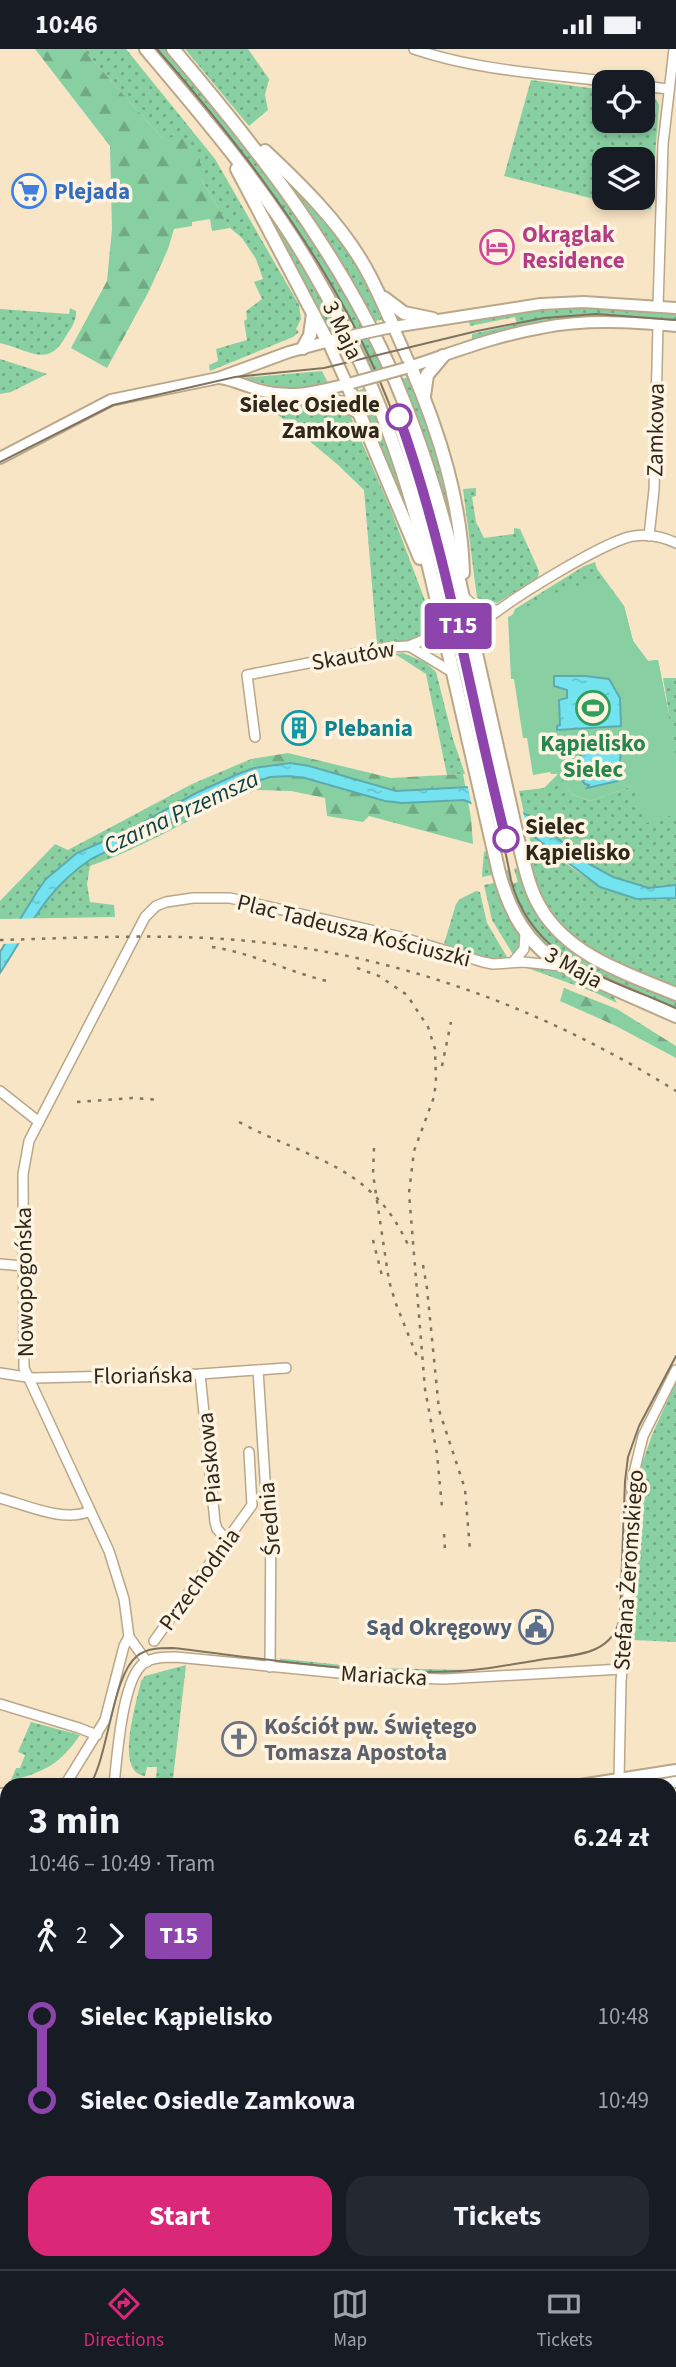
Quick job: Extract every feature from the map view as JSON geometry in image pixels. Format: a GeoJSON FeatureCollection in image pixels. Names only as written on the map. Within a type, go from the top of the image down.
{"type":"FeatureCollection","features":[{"type":"Feature","properties":{"kind":"main road","name":"3 Maja"},"geometry":{"type":"LineString","coordinates":[[146,49],[227,146],[286,227],[341,323],[392,440],[436,594],[503,889],[514,916],[525,933],[549,957],[563,966],[676,1016]]}},
{"type":"Feature","properties":{"kind":"main road","name":"3 Maja"},"geometry":{"type":"LineString","coordinates":[[173,49],[279,180],[324,245],[381,348],[422,449],[464,597],[518,840],[540,907],[558,931],[580,949],[606,964],[676,994]]}},
{"type":"Feature","properties":{"kind":"main road"},"geometry":{"type":"LineString","coordinates":[[236,124],[321,208],[362,262],[378,293],[390,327]]}},
{"type":"Feature","properties":{"kind":"main road"},"geometry":{"type":"LineString","coordinates":[[227,146],[248,192],[330,341]]}},
{"type":"Feature","properties":{"kind":"main road"},"geometry":{"type":"LineString","coordinates":[[378,293],[404,313],[433,319]]}},
{"type":"Feature","properties":{"kind":"main road"},"geometry":{"type":"LineString","coordinates":[[303,348],[310,335],[313,310]]}},
{"type":"Feature","properties":{"kind":"main road"},"geometry":{"type":"LineString","coordinates":[[424,400],[427,375],[443,356]]}},
{"type":"Feature","properties":{"kind":"main road"},"geometry":{"type":"LineString","coordinates":[[408,367],[424,400],[451,482],[463,550],[464,597]]}},
{"type":"Feature","properties":{"kind":"main road"},"geometry":{"type":"LineString","coordinates":[[350,383],[436,594]]}},
{"type":"Feature","properties":{"kind":"main road"},"geometry":{"type":"LineString","coordinates":[[303,395],[342,403],[360,413]]}},
{"type":"Feature","properties":{"kind":"main road"},"geometry":{"type":"LineString","coordinates":[[436,594],[439,585],[448,581],[460,584]]}},
{"type":"Feature","properties":{"kind":"street"},"geometry":{"type":"LineString","coordinates":[[414,49],[480,66],[592,79]]}},
{"type":"Feature","properties":{"kind":"street"},"geometry":{"type":"LineString","coordinates":[[658,307],[663,144],[674,49]]}},
{"type":"Feature","properties":{"kind":"street"},"geometry":{"type":"LineString","coordinates":[[655,87],[669,89]]}},
{"type":"Feature","properties":{"kind":"street"},"geometry":{"type":"LineString","coordinates":[[0,457],[111,400],[218,378],[303,348],[390,327],[541,304],[584,302],[676,308]]}},
{"type":"Feature","properties":{"kind":"street"},"geometry":{"type":"LineString","coordinates":[[218,378],[277,394],[303,395],[540,328],[599,322],[676,326]]}},
{"type":"Feature","properties":{"kind":"street","name":"Zamkowa"},"geometry":{"type":"LineString","coordinates":[[649,535],[654,490],[658,325]]}},
{"type":"Feature","properties":{"kind":"street","name":"3 Maja"},"geometry":{"type":"LineString","coordinates":[[390,327],[408,367]]}},
{"type":"Feature","properties":{"kind":"street","name":"3 Maja"},"geometry":{"type":"LineString","coordinates":[[330,341],[350,383]]}},
{"type":"Feature","properties":{"kind":"street"},"geometry":{"type":"LineString","coordinates":[[473,639],[481,625],[497,611],[570,565],[617,540],[649,535],[676,543]]}},
{"type":"Feature","properties":{"kind":"street"},"geometry":{"type":"LineString","coordinates":[[464,597],[478,609],[497,611]]}},
{"type":"Feature","properties":{"kind":"street"},"geometry":{"type":"LineString","coordinates":[[409,646],[428,638],[442,621]]}},
{"type":"Feature","properties":{"kind":"street","name":"Skautów"},"geometry":{"type":"LineString","coordinates":[[255,737],[247,675],[390,646],[409,646],[453,672]]}},
{"type":"Feature","properties":{"kind":"street","name":"Plac Tadeusza Kościuszki"},"geometry":{"type":"LineString","coordinates":[[132,943],[145,917],[156,906],[184,899],[229,898],[401,937],[483,962],[494,964],[514,961],[563,966]]}},
{"type":"Feature","properties":{"kind":"street"},"geometry":{"type":"LineString","coordinates":[[514,961],[524,949],[525,933]]}},
{"type":"Feature","properties":{"kind":"street","name":"Nowopogońska"},"geometry":{"type":"LineString","coordinates":[[129,1637],[120,1583],[109,1551],[28,1377],[23,1359],[23,1174],[26,1148],[132,943]]}},
{"type":"Feature","properties":{"kind":"street"},"geometry":{"type":"LineString","coordinates":[[0,1091],[39,1122]]}},
{"type":"Feature","properties":{"kind":"street"},"geometry":{"type":"LineString","coordinates":[[0,1264],[23,1266]]}},
{"type":"Feature","properties":{"kind":"street","name":"Floriańska"},"geometry":{"type":"LineString","coordinates":[[0,1373],[28,1377],[200,1374],[286,1368]]}},
{"type":"Feature","properties":{"kind":"street","name":"Średnia"},"geometry":{"type":"LineString","coordinates":[[258,1370],[266,1495],[271,1510],[270,1667]]}},
{"type":"Feature","properties":{"kind":"street","name":"Stefana Żeromskiego"},"geometry":{"type":"LineString","coordinates":[[619,1778],[633,1477],[644,1432],[676,1370]]}},
{"type":"Feature","properties":{"kind":"street","name":"Piaskowa"},"geometry":{"type":"LineString","coordinates":[[200,1374],[215,1523],[226,1539]]}},
{"type":"Feature","properties":{"kind":"street","name":"Przechodnia"},"geometry":{"type":"LineString","coordinates":[[154,1641],[252,1505],[249,1452]]}},
{"type":"Feature","properties":{"kind":"street"},"geometry":{"type":"LineString","coordinates":[[0,1498],[58,1513],[81,1514],[90,1511]]}},
{"type":"Feature","properties":{"kind":"street"},"geometry":{"type":"LineString","coordinates":[[72,1778],[105,1720],[124,1646],[129,1637],[146,1662],[136,1671],[131,1685],[115,1778]]}},
{"type":"Feature","properties":{"kind":"street","name":"Mariacka"},"geometry":{"type":"LineString","coordinates":[[146,1662],[176,1657],[380,1677],[444,1679],[622,1669]]}},
{"type":"Feature","properties":{"kind":"street"},"geometry":{"type":"LineString","coordinates":[[0,1704],[97,1735]]}},
{"type":"Feature","properties":{"kind":"street"},"geometry":{"type":"LineString","coordinates":[[625,1778],[676,1770]]}},
{"type":"Feature","properties":{"kind":"green space"},"geometry":{"type":"Polygon","coordinates":[[[35,49],[83,49],[163,139],[181,135],[200,158],[200,177],[230,228],[212,231],[210,219],[174,229],[149,291],[107,368],[71,348],[107,281],[112,229],[110,146],[35,49]]]}},
{"type":"Feature","properties":{"kind":"green space"},"geometry":{"type":"Polygon","coordinates":[[[83,49],[126,49],[215,159],[299,305],[301,319],[296,329],[299,332],[293,337],[210,371],[209,365],[218,361],[216,349],[247,340],[244,321],[247,319],[246,311],[262,299],[254,282],[263,279],[256,259],[242,238],[230,228],[200,177],[200,158],[163,139],[83,49]]]}},
{"type":"Feature","properties":{"kind":"green space"},"geometry":{"type":"Polygon","coordinates":[[[152,49],[167,49],[257,158],[327,259],[386,368],[369,373],[333,297],[152,49]]]}},
{"type":"Feature","properties":{"kind":"green space"},"geometry":{"type":"Polygon","coordinates":[[[185,49],[248,49],[269,79],[265,95],[268,110],[249,126],[185,49]]]}},
{"type":"Feature","properties":{"kind":"green space"},"geometry":{"type":"Polygon","coordinates":[[[531,80],[592,88],[592,133],[655,133],[655,98],[659,105],[655,157],[655,147],[592,147],[592,199],[504,176],[531,80]]]}},
{"type":"Feature","properties":{"kind":"green space"},"geometry":{"type":"Polygon","coordinates":[[[269,158],[320,214],[349,252],[362,272],[384,319],[372,322],[269,158]]]}},
{"type":"Feature","properties":{"kind":"green space"},"geometry":{"type":"Polygon","coordinates":[[[250,185],[286,236],[338,329],[330,331],[250,185]]]}},
{"type":"Feature","properties":{"kind":"green space"},"geometry":{"type":"Polygon","coordinates":[[[576,306],[676,313],[676,322],[597,318],[472,341],[472,334],[517,324],[515,317],[470,326],[468,318],[576,306]]]}},
{"type":"Feature","properties":{"kind":"green space"},"geometry":{"type":"Polygon","coordinates":[[[70,308],[76,311],[75,321],[52,352],[38,355],[0,343],[0,309],[69,314],[70,308]]]}},
{"type":"Feature","properties":{"kind":"green space"},"geometry":{"type":"Polygon","coordinates":[[[0,359],[47,374],[11,392],[0,394],[0,359]]]}},
{"type":"Feature","properties":{"kind":"green space"},"geometry":{"type":"Polygon","coordinates":[[[322,371],[328,383],[294,388],[241,378],[322,371]]]}},
{"type":"Feature","properties":{"kind":"green space"},"geometry":{"type":"Polygon","coordinates":[[[410,377],[443,472],[460,561],[432,461],[401,379],[410,377]]]}},
{"type":"Feature","properties":{"kind":"green space"},"geometry":{"type":"Polygon","coordinates":[[[366,388],[399,477],[413,529],[357,391],[366,388]]]}},
{"type":"Feature","properties":{"kind":"green space"},"geometry":{"type":"Polygon","coordinates":[[[266,405],[321,405],[351,417],[391,510],[427,606],[429,619],[421,631],[424,636],[414,640],[377,644],[364,490],[266,405]]]}},
{"type":"Feature","properties":{"kind":"green space"},"geometry":{"type":"Polygon","coordinates":[[[414,440],[436,507],[448,563],[437,568],[398,444],[414,440]]]}},
{"type":"Feature","properties":{"kind":"green space"},"geometry":{"type":"Polygon","coordinates":[[[476,488],[476,496],[472,497],[476,522],[484,538],[514,534],[514,528],[520,529],[539,571],[538,578],[497,603],[477,598],[463,489],[476,488]]]}},
{"type":"Feature","properties":{"kind":"green space"},"geometry":{"type":"Polygon","coordinates":[[[595,562],[597,569],[624,606],[633,641],[648,661],[658,660],[670,719],[663,678],[676,678],[676,755],[511,619],[515,609],[584,566],[595,562]]]}},
{"type":"Feature","properties":{"kind":"green space","name":"Kąpielisko Sielec"},"geometry":{"type":"Polygon","coordinates":[[[602,578],[624,606],[633,641],[648,661],[658,660],[676,755],[676,814],[646,823],[632,786],[590,801],[571,794],[559,774],[550,772],[533,775],[527,738],[523,738],[514,679],[511,679],[508,617],[548,595],[602,578]]]}},
{"type":"Feature","properties":{"kind":"green space"},"geometry":{"type":"Polygon","coordinates":[[[455,586],[463,615],[459,616],[461,626],[450,629],[440,594],[441,589],[455,586]]]}},
{"type":"Feature","properties":{"kind":"green space"},"geometry":{"type":"Polygon","coordinates":[[[465,630],[499,775],[485,778],[451,644],[455,643],[453,633],[465,630]]]}},
{"type":"Feature","properties":{"kind":"green space"},"geometry":{"type":"Polygon","coordinates":[[[403,653],[425,662],[436,672],[465,774],[447,775],[426,674],[395,654],[403,653]]]}},
{"type":"Feature","properties":{"kind":"green space"},"geometry":{"type":"Polygon","coordinates":[[[288,753],[391,778],[463,774],[473,844],[369,816],[363,822],[327,816],[325,798],[291,791],[256,790],[251,759],[288,753]]]}},
{"type":"Feature","properties":{"kind":"green space"},"geometry":{"type":"Polygon","coordinates":[[[251,759],[256,790],[90,866],[87,884],[90,902],[114,905],[115,917],[0,919],[0,901],[55,844],[68,850],[192,784],[251,759]]]}},
{"type":"Feature","properties":{"kind":"green space"},"geometry":{"type":"Polygon","coordinates":[[[559,773],[571,794],[590,801],[632,786],[676,808],[676,885],[649,888],[613,877],[589,864],[524,813],[519,791],[544,788],[559,773]]]}},
{"type":"Feature","properties":{"kind":"green space"},"geometry":{"type":"Polygon","coordinates":[[[528,832],[578,872],[613,892],[653,900],[676,898],[676,989],[599,955],[566,930],[552,915],[535,887],[526,855],[532,847],[528,832]]]}},
{"type":"Feature","properties":{"kind":"green space"},"geometry":{"type":"Polygon","coordinates":[[[489,850],[504,905],[523,944],[514,956],[492,920],[484,885],[494,883],[492,875],[482,877],[484,852],[489,850]]]}},
{"type":"Feature","properties":{"kind":"green space"},"geometry":{"type":"Polygon","coordinates":[[[520,867],[547,925],[676,999],[676,1012],[575,968],[540,943],[522,921],[503,871],[508,870],[511,884],[518,882],[514,869],[520,867]]]}},
{"type":"Feature","properties":{"kind":"green space"},"geometry":{"type":"Polygon","coordinates":[[[476,891],[480,892],[487,923],[507,957],[483,957],[444,944],[456,904],[476,891]]]}},
{"type":"Feature","properties":{"kind":"green space"},"geometry":{"type":"Polygon","coordinates":[[[519,965],[546,967],[564,972],[613,995],[617,1003],[594,992],[519,965]]]}},
{"type":"Feature","properties":{"kind":"green space"},"geometry":{"type":"Polygon","coordinates":[[[564,988],[617,1009],[676,1046],[676,1058],[616,1026],[560,1001],[564,988]]]}},
{"type":"Feature","properties":{"kind":"green space"},"geometry":{"type":"Polygon","coordinates":[[[676,1382],[676,1642],[634,1640],[642,1464],[676,1382]]]}},
{"type":"Feature","properties":{"kind":"green space"},"geometry":{"type":"Polygon","coordinates":[[[275,1658],[370,1668],[468,1670],[463,1670],[462,1673],[363,1671],[280,1662],[280,1659],[275,1658]]]}},
{"type":"Feature","properties":{"kind":"green space"},"geometry":{"type":"Polygon","coordinates":[[[186,1665],[173,1778],[156,1778],[157,1767],[147,1767],[145,1776],[136,1772],[131,1762],[129,1750],[132,1719],[141,1681],[145,1676],[186,1665]]]}},
{"type":"Feature","properties":{"kind":"green space"},"geometry":{"type":"Polygon","coordinates":[[[31,1722],[80,1735],[59,1760],[33,1774],[12,1778],[16,1768],[20,1768],[25,1755],[18,1752],[31,1722]]]}},
{"type":"Feature","properties":{"kind":"water"},"geometry":{"type":"Polygon","coordinates":[[[554,676],[609,679],[620,698],[621,726],[557,730],[560,725],[559,700],[567,698],[567,690],[554,686],[554,676]]]}},
{"type":"Feature","properties":{"kind":"water"},"geometry":{"type":"Polygon","coordinates":[[[581,748],[611,748],[621,751],[618,781],[587,788],[589,785],[579,777],[581,748]]]}},
{"type":"Feature","properties":{"kind":"water","name":"Czarna Przemsza"},"geometry":{"type":"Polygon","coordinates":[[[290,763],[396,791],[469,787],[534,819],[589,864],[613,877],[649,888],[676,885],[676,898],[637,899],[600,887],[528,832],[498,814],[464,800],[402,803],[385,801],[305,778],[270,777],[230,790],[91,859],[49,897],[0,973],[0,952],[38,890],[46,879],[77,853],[129,830],[196,793],[238,774],[254,768],[290,763]]]}},
{"type":"Feature","properties":{"kind":"pier"},"geometry":{"type":"Polygon","coordinates":[[[467,783],[522,808],[529,837],[497,817],[472,806],[467,783]]]}},
{"type":"Feature","properties":{"kind":"pier"},"geometry":{"type":"Polygon","coordinates":[[[38,918],[24,943],[2,944],[17,919],[38,918]]]}},
{"type":"Feature","properties":{"kind":"tram line"},"geometry":{"type":"LineString","coordinates":[[157,49],[237,146],[286,213],[331,284],[372,363],[406,450],[433,541],[511,880],[521,908],[536,930],[576,963],[599,976],[676,1008]]}},
{"type":"Feature","properties":{"kind":"tram line"},"geometry":{"type":"LineString","coordinates":[[0,462],[113,405],[235,377],[324,368],[477,331],[544,318],[596,314],[676,320]]}},
{"type":"Feature","properties":{"kind":"tram line","name":"T15"},"geometry":{"type":"LineString","coordinates":[[399,417],[423,489],[448,581],[506,839]]}},
{"type":"Feature","properties":{"kind":"tram line"},"geometry":{"type":"LineString","coordinates":[[93,1778],[102,1755],[122,1680],[137,1656],[149,1650],[173,1648],[352,1669],[424,1672],[490,1668],[577,1655],[600,1647],[616,1630],[620,1617],[628,1457],[639,1426],[676,1356]]}},
{"type":"Feature","properties":{"kind":"railway"},"geometry":{"type":"LineString","coordinates":[[0,940],[112,937],[223,939],[343,955],[401,969],[515,1008],[624,1060],[676,1091]]}},
{"type":"Feature","properties":{"kind":"railway"},"geometry":{"type":"LineString","coordinates":[[212,947],[331,982]]}},
{"type":"Feature","properties":{"kind":"railway"},"geometry":{"type":"LineString","coordinates":[[357,968],[379,976],[407,995],[428,1027],[435,1049],[434,1097],[414,1151],[409,1193],[425,1389],[437,1454],[442,1507]]}},
{"type":"Feature","properties":{"kind":"railway"},"geometry":{"type":"LineString","coordinates":[[442,1066],[451,1022]]}},
{"type":"Feature","properties":{"kind":"railway"},"geometry":{"type":"LineString","coordinates":[[77,1102],[132,1098],[160,1100]]}},
{"type":"Feature","properties":{"kind":"railway"},"geometry":{"type":"LineString","coordinates":[[239,1122],[314,1156],[358,1181],[377,1198],[394,1219],[409,1247]]}},
{"type":"Feature","properties":{"kind":"railway"},"geometry":{"type":"LineString","coordinates":[[374,1148],[373,1174],[389,1281],[418,1359]]}},
{"type":"Feature","properties":{"kind":"railway"},"geometry":{"type":"LineString","coordinates":[[373,1240],[382,1276]]}},
{"type":"Feature","properties":{"kind":"railway"},"geometry":{"type":"LineString","coordinates":[[423,1265],[439,1410],[465,1489],[470,1550]]}},
{"type":"Feature","properties":{"kind":"railway"},"geometry":{"type":"LineString","coordinates":[[444,1534],[445,1550]]}},
{"type":"Feature","properties":{"kind":"place","name":"Plejada"},"geometry":{"type":"Point","coordinates":[29,191]}},
{"type":"Feature","properties":{"kind":"place","name":"Okrąglak Residence"},"geometry":{"type":"Point","coordinates":[497,247]}},
{"type":"Feature","properties":{"kind":"place","name":"Sielec Osiedle Zamkowa"},"geometry":{"type":"Point","coordinates":[399,417]}},
{"type":"Feature","properties":{"kind":"place","name":"Kąpielisko Sielec"},"geometry":{"type":"Point","coordinates":[593,708]}},
{"type":"Feature","properties":{"kind":"place","name":"Plebania"},"geometry":{"type":"Point","coordinates":[299,728]}},
{"type":"Feature","properties":{"kind":"place","name":"Sielec Kąpielisko"},"geometry":{"type":"Point","coordinates":[506,839]}},
{"type":"Feature","properties":{"kind":"place","name":"Sąd Okręgowy"},"geometry":{"type":"Point","coordinates":[536,1627]}},
{"type":"Feature","properties":{"kind":"place","name":"Kościół pw. Świętego Tomasza Apostoła"},"geometry":{"type":"Point","coordinates":[239,1739]}}]}
